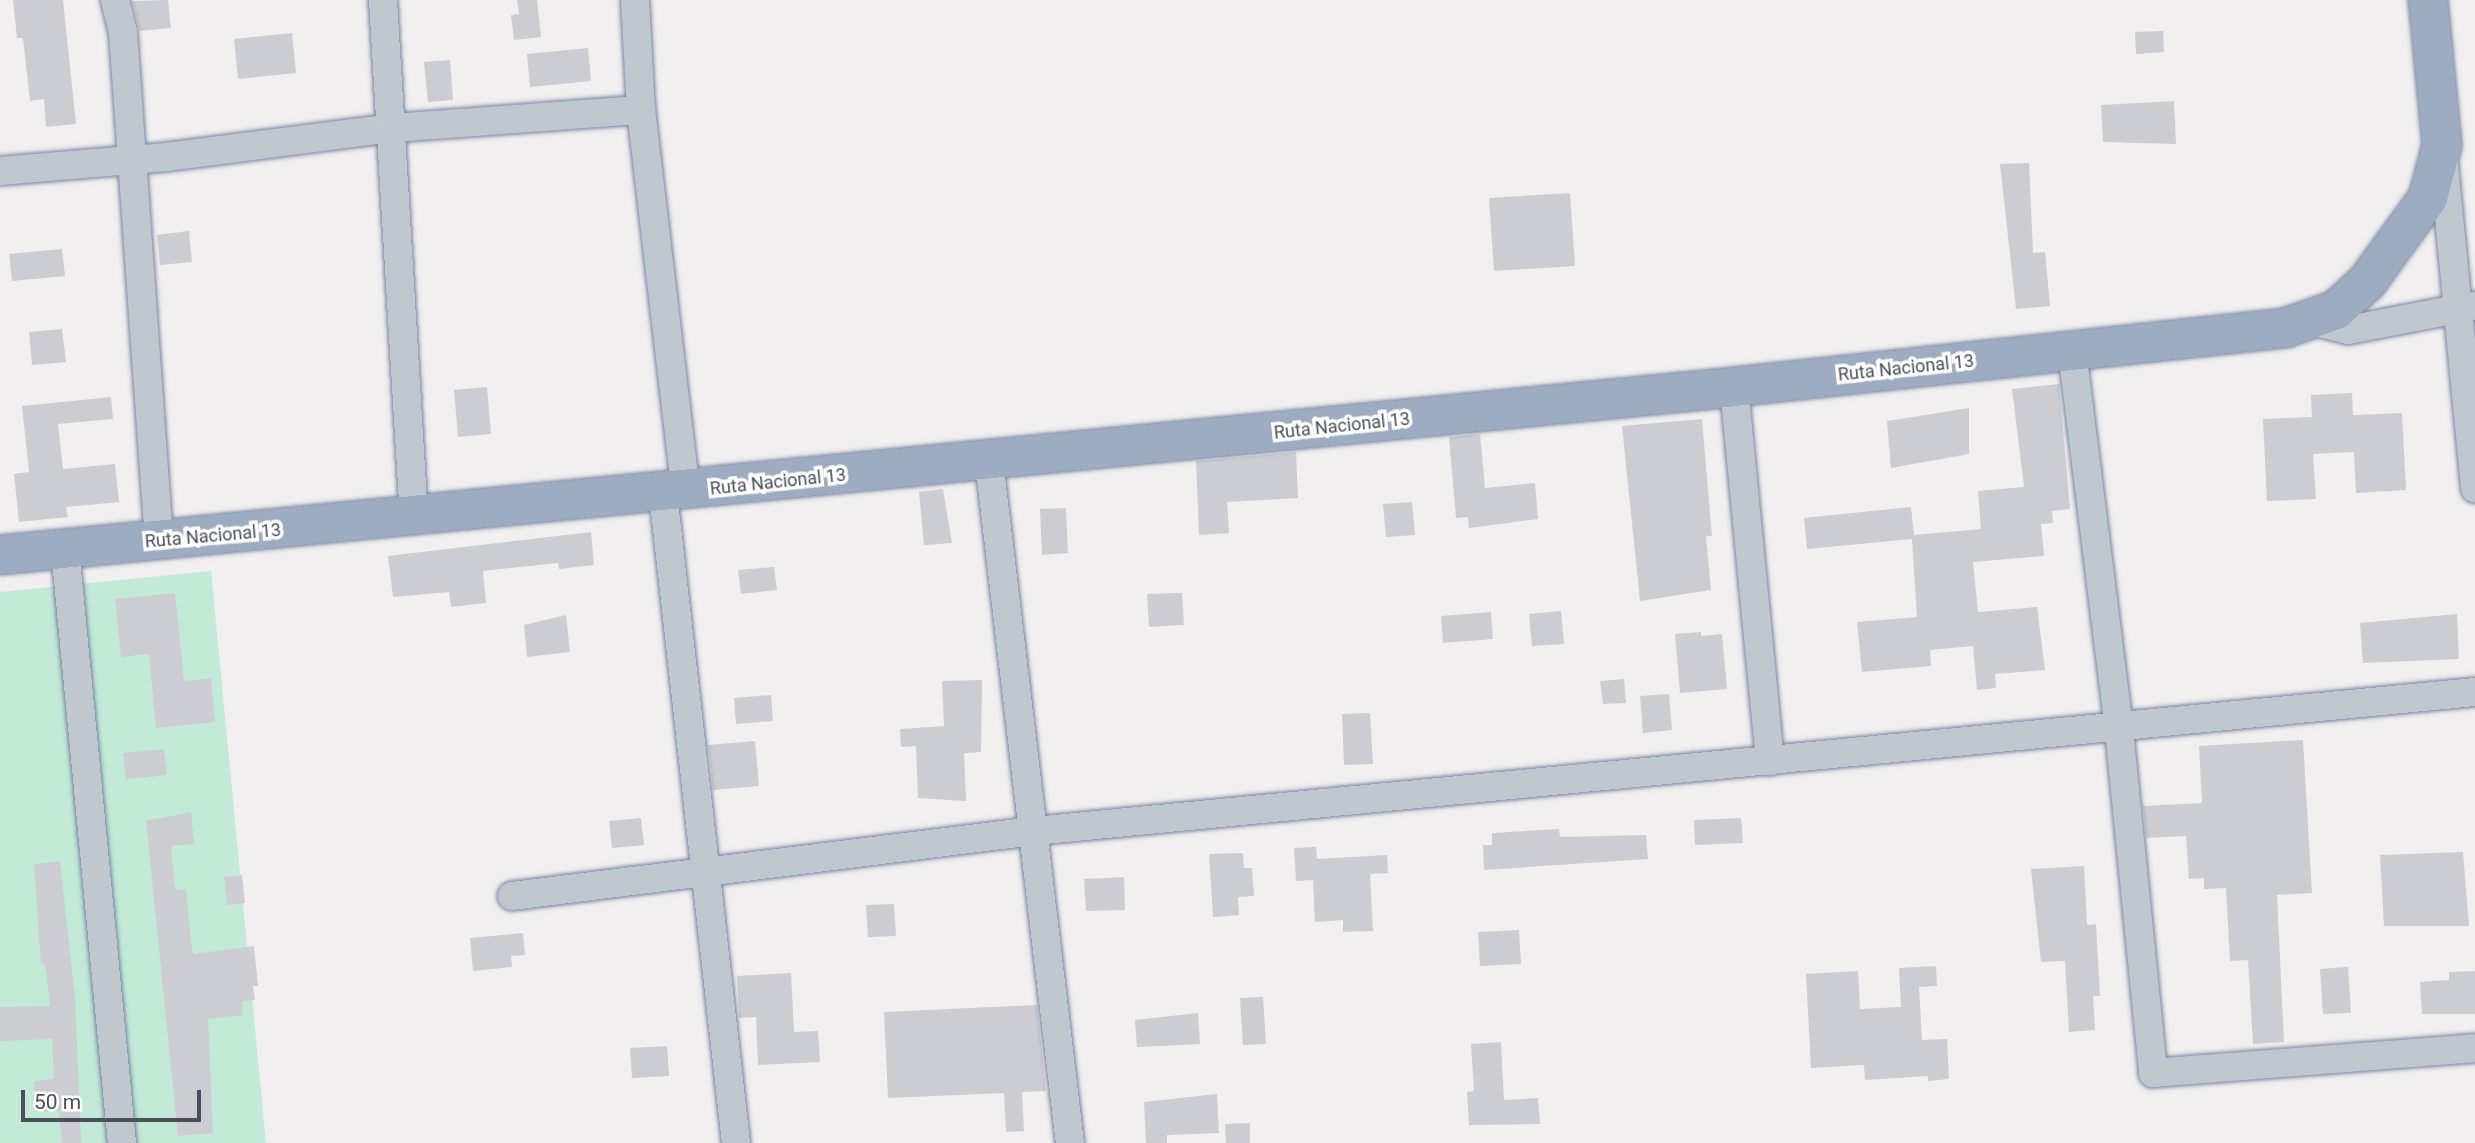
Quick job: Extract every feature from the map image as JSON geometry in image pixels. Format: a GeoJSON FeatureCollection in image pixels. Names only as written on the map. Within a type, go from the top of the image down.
{"type":"FeatureCollection","features":[{"type":"Feature","properties":{"kind":"highway","name":"Ruta Nacional 13"},"geometry":{"type":"LineString","coordinates":[[0,555],[414,518],[1734,387],[2285,328],[2336,310],[2367,282],[2401,240],[2428,198],[2442,145],[2428,0]]}},
{"type":"Feature","properties":{"kind":"street"},"geometry":{"type":"LineString","coordinates":[[115,0],[123,32],[159,541]]}},
{"type":"Feature","properties":{"kind":"street"},"geometry":{"type":"LineString","coordinates":[[383,0],[393,128],[414,518]]}},
{"type":"Feature","properties":{"kind":"street"},"geometry":{"type":"LineString","coordinates":[[635,0],[641,110],[674,492],[702,871],[736,1143]]}},
{"type":"Feature","properties":{"kind":"street"},"geometry":{"type":"LineString","coordinates":[[0,171],[132,160],[393,128],[641,110]]}},
{"type":"Feature","properties":{"kind":"street"},"geometry":{"type":"LineString","coordinates":[[2442,145],[2466,307],[2475,489]]}},
{"type":"Feature","properties":{"kind":"street"},"geometry":{"type":"LineString","coordinates":[[2308,320],[2348,330],[2466,307]]}},
{"type":"Feature","properties":{"kind":"street"},"geometry":{"type":"LineString","coordinates":[[2072,351],[2119,730],[2153,1073],[2475,1048]]}},
{"type":"Feature","properties":{"kind":"street"},"geometry":{"type":"LineString","coordinates":[[1734,387],[1770,761]]}},
{"type":"Feature","properties":{"kind":"street"},"geometry":{"type":"LineString","coordinates":[[989,461],[1070,1143]]}},
{"type":"Feature","properties":{"kind":"street"},"geometry":{"type":"LineString","coordinates":[[65,549],[122,1143]]}},
{"type":"Feature","properties":{"kind":"street"},"geometry":{"type":"LineString","coordinates":[[512,896],[1034,831],[2119,730],[2475,692]]}},
{"type":"Feature","properties":{"kind":"green space"},"geometry":{"type":"Polygon","coordinates":[[[211,571],[266,1143],[0,1143],[0,592],[211,571]]]}},
{"type":"Feature","properties":{"kind":"building"},"geometry":{"type":"Polygon","coordinates":[[[13,0],[63,0],[76,124],[46,127],[44,99],[30,101],[23,38],[17,38],[13,0]]]}},
{"type":"Feature","properties":{"kind":"building"},"geometry":{"type":"Polygon","coordinates":[[[168,0],[171,28],[140,31],[132,1],[168,0]]]}},
{"type":"Feature","properties":{"kind":"building"},"geometry":{"type":"Polygon","coordinates":[[[517,0],[537,0],[541,37],[514,40],[511,15],[519,14],[517,0]]]}},
{"type":"Feature","properties":{"kind":"building"},"geometry":{"type":"Polygon","coordinates":[[[2163,31],[2164,52],[2136,54],[2135,32],[2163,31]]]}},
{"type":"Feature","properties":{"kind":"building"},"geometry":{"type":"Polygon","coordinates":[[[292,33],[296,73],[238,79],[234,39],[292,33]]]}},
{"type":"Feature","properties":{"kind":"building"},"geometry":{"type":"Polygon","coordinates":[[[588,48],[591,81],[530,87],[527,54],[588,48]]]}},
{"type":"Feature","properties":{"kind":"building"},"geometry":{"type":"Polygon","coordinates":[[[450,60],[453,100],[428,102],[424,62],[450,60]]]}},
{"type":"Feature","properties":{"kind":"building"},"geometry":{"type":"Polygon","coordinates":[[[2174,101],[2176,144],[2103,142],[2101,105],[2174,101]]]}},
{"type":"Feature","properties":{"kind":"building"},"geometry":{"type":"Polygon","coordinates":[[[2029,163],[2033,253],[2045,252],[2050,306],[2016,309],[2000,164],[2029,163]]]}},
{"type":"Feature","properties":{"kind":"building"},"geometry":{"type":"Polygon","coordinates":[[[1570,193],[1575,266],[1494,271],[1489,198],[1570,193]]]}},
{"type":"Feature","properties":{"kind":"building"},"geometry":{"type":"Polygon","coordinates":[[[189,231],[192,262],[160,265],[157,235],[189,231]]]}},
{"type":"Feature","properties":{"kind":"building"},"geometry":{"type":"Polygon","coordinates":[[[62,249],[65,276],[12,281],[9,254],[62,249]]]}},
{"type":"Feature","properties":{"kind":"building"},"geometry":{"type":"Polygon","coordinates":[[[62,329],[66,362],[32,365],[29,332],[62,329]]]}},
{"type":"Feature","properties":{"kind":"building"},"geometry":{"type":"Polygon","coordinates":[[[2059,384],[2070,509],[2052,511],[2053,523],[2041,524],[2044,556],[1973,562],[1978,612],[2037,607],[2045,670],[1995,674],[1996,688],[1977,690],[1973,646],[1930,650],[1931,666],[1862,672],[1857,622],[1917,617],[1912,539],[1807,549],[1804,518],[1911,507],[1914,535],[1981,529],[1978,491],[2024,487],[2012,389],[2059,384]]]}},
{"type":"Feature","properties":{"kind":"building"},"geometry":{"type":"Polygon","coordinates":[[[487,387],[491,434],[458,437],[454,390],[487,387]]]}},
{"type":"Feature","properties":{"kind":"building"},"geometry":{"type":"Polygon","coordinates":[[[2352,393],[2353,415],[2402,413],[2406,490],[2356,493],[2354,452],[2313,454],[2316,499],[2267,501],[2263,419],[2312,417],[2311,395],[2352,393]]]}},
{"type":"Feature","properties":{"kind":"building"},"geometry":{"type":"Polygon","coordinates":[[[111,397],[113,419],[58,424],[63,469],[115,464],[119,502],[66,507],[68,517],[19,522],[14,474],[29,472],[22,406],[111,397]]]}},
{"type":"Feature","properties":{"kind":"building"},"geometry":{"type":"Polygon","coordinates":[[[1969,408],[1969,454],[1891,468],[1887,421],[1969,408]]]}},
{"type":"Feature","properties":{"kind":"building"},"geometry":{"type":"Polygon","coordinates":[[[1702,419],[1712,536],[1706,536],[1711,590],[1640,601],[1622,426],[1702,419]]]}},
{"type":"Feature","properties":{"kind":"building"},"geometry":{"type":"Polygon","coordinates":[[[1480,434],[1485,488],[1535,483],[1538,519],[1469,528],[1468,517],[1456,518],[1449,437],[1480,434]]]}},
{"type":"Feature","properties":{"kind":"building"},"geometry":{"type":"Polygon","coordinates":[[[1296,452],[1298,498],[1227,502],[1229,533],[1199,535],[1196,461],[1296,452]]]}},
{"type":"Feature","properties":{"kind":"building"},"geometry":{"type":"Polygon","coordinates":[[[943,489],[952,543],[924,545],[919,492],[943,489]]]}},
{"type":"Feature","properties":{"kind":"building"},"geometry":{"type":"Polygon","coordinates":[[[1412,502],[1415,535],[1386,537],[1383,504],[1412,502]]]}},
{"type":"Feature","properties":{"kind":"building"},"geometry":{"type":"Polygon","coordinates":[[[1066,508],[1068,553],[1042,555],[1040,509],[1066,508]]]}},
{"type":"Feature","properties":{"kind":"building"},"geometry":{"type":"Polygon","coordinates":[[[591,532],[594,565],[559,569],[558,563],[483,571],[486,603],[451,607],[449,592],[393,597],[388,556],[591,532]]]}},
{"type":"Feature","properties":{"kind":"building"},"geometry":{"type":"Polygon","coordinates":[[[774,567],[777,590],[741,594],[738,570],[774,567]]]}},
{"type":"Feature","properties":{"kind":"building"},"geometry":{"type":"Polygon","coordinates":[[[175,593],[184,681],[211,678],[215,722],[156,728],[149,654],[121,657],[115,599],[175,593]]]}},
{"type":"Feature","properties":{"kind":"building"},"geometry":{"type":"Polygon","coordinates":[[[1182,593],[1184,625],[1149,627],[1147,594],[1182,593]]]}},
{"type":"Feature","properties":{"kind":"building"},"geometry":{"type":"Polygon","coordinates":[[[1561,611],[1564,644],[1532,646],[1529,614],[1561,611]]]}},
{"type":"Feature","properties":{"kind":"building"},"geometry":{"type":"Polygon","coordinates":[[[1491,612],[1493,639],[1443,643],[1441,616],[1491,612]]]}},
{"type":"Feature","properties":{"kind":"building"},"geometry":{"type":"Polygon","coordinates":[[[2457,614],[2459,659],[2363,663],[2360,623],[2457,614]]]}},
{"type":"Feature","properties":{"kind":"building"},"geometry":{"type":"Polygon","coordinates":[[[566,615],[570,652],[527,657],[524,625],[566,615]]]}},
{"type":"Feature","properties":{"kind":"building"},"geometry":{"type":"Polygon","coordinates":[[[1701,632],[1701,636],[1722,634],[1727,689],[1680,693],[1675,634],[1701,632]]]}},
{"type":"Feature","properties":{"kind":"building"},"geometry":{"type":"Polygon","coordinates":[[[1624,679],[1626,703],[1603,704],[1600,681],[1624,679]]]}},
{"type":"Feature","properties":{"kind":"building"},"geometry":{"type":"Polygon","coordinates":[[[982,680],[981,752],[964,753],[966,801],[918,798],[916,746],[901,747],[900,729],[944,726],[942,681],[982,680]]]}},
{"type":"Feature","properties":{"kind":"building"},"geometry":{"type":"Polygon","coordinates":[[[1669,694],[1672,730],[1643,733],[1640,696],[1669,694]]]}},
{"type":"Feature","properties":{"kind":"building"},"geometry":{"type":"Polygon","coordinates":[[[771,695],[773,721],[736,724],[734,698],[771,695]]]}},
{"type":"Feature","properties":{"kind":"building"},"geometry":{"type":"Polygon","coordinates":[[[1370,713],[1373,764],[1344,765],[1342,714],[1370,713]]]}},
{"type":"Feature","properties":{"kind":"building"},"geometry":{"type":"Polygon","coordinates":[[[2303,740],[2312,893],[2277,895],[2284,1042],[2253,1044],[2248,960],[2230,961],[2226,888],[2204,889],[2204,878],[2189,879],[2186,836],[2146,838],[2143,806],[2202,803],[2199,746],[2303,740]]]}},
{"type":"Feature","properties":{"kind":"building"},"geometry":{"type":"Polygon","coordinates":[[[755,741],[759,786],[713,790],[708,745],[755,741]]]}},
{"type":"Feature","properties":{"kind":"building"},"geometry":{"type":"Polygon","coordinates":[[[164,749],[167,775],[126,779],[123,753],[164,749]]]}},
{"type":"Feature","properties":{"kind":"building"},"geometry":{"type":"Polygon","coordinates":[[[191,812],[194,844],[171,846],[175,890],[186,889],[192,950],[194,954],[254,946],[258,986],[253,986],[255,1000],[242,1001],[243,1015],[208,1019],[213,1133],[178,1136],[146,821],[191,812]]]}},
{"type":"Feature","properties":{"kind":"building"},"geometry":{"type":"Polygon","coordinates":[[[641,818],[644,845],[612,848],[609,821],[641,818]]]}},
{"type":"Feature","properties":{"kind":"building"},"geometry":{"type":"Polygon","coordinates":[[[1741,818],[1743,843],[1695,845],[1694,820],[1741,818]]]}},
{"type":"Feature","properties":{"kind":"building"},"geometry":{"type":"Polygon","coordinates":[[[1559,829],[1560,837],[1646,835],[1648,859],[1484,870],[1483,845],[1492,845],[1492,833],[1559,829]]]}},
{"type":"Feature","properties":{"kind":"building"},"geometry":{"type":"Polygon","coordinates":[[[1316,847],[1317,859],[1387,855],[1388,873],[1370,874],[1373,931],[1343,932],[1343,920],[1315,922],[1313,880],[1296,881],[1294,848],[1316,847]]]}},
{"type":"Feature","properties":{"kind":"building"},"geometry":{"type":"Polygon","coordinates":[[[2463,852],[2469,926],[2384,926],[2380,855],[2463,852]]]}},
{"type":"Feature","properties":{"kind":"building"},"geometry":{"type":"Polygon","coordinates":[[[1243,853],[1244,868],[1252,868],[1254,896],[1238,897],[1239,915],[1213,917],[1209,854],[1243,853]]]}},
{"type":"Feature","properties":{"kind":"building"},"geometry":{"type":"Polygon","coordinates":[[[60,861],[75,997],[81,1143],[62,1143],[59,1111],[36,1112],[34,1081],[54,1079],[52,1039],[0,1041],[0,1007],[50,1006],[45,964],[41,965],[34,864],[60,861]]]}},
{"type":"Feature","properties":{"kind":"building"},"geometry":{"type":"Polygon","coordinates":[[[2084,866],[2087,925],[2096,924],[2100,996],[2093,996],[2095,1030],[2069,1032],[2065,961],[2041,962],[2031,869],[2084,866]]]}},
{"type":"Feature","properties":{"kind":"building"},"geometry":{"type":"Polygon","coordinates":[[[242,875],[245,903],[227,905],[224,877],[242,875]]]}},
{"type":"Feature","properties":{"kind":"building"},"geometry":{"type":"Polygon","coordinates":[[[1124,877],[1125,910],[1086,911],[1084,879],[1124,877]]]}},
{"type":"Feature","properties":{"kind":"building"},"geometry":{"type":"Polygon","coordinates":[[[894,904],[896,936],[868,937],[866,905],[894,904]]]}},
{"type":"Feature","properties":{"kind":"building"},"geometry":{"type":"Polygon","coordinates":[[[1519,930],[1521,964],[1480,966],[1478,932],[1519,930]]]}},
{"type":"Feature","properties":{"kind":"building"},"geometry":{"type":"Polygon","coordinates":[[[523,933],[525,955],[511,956],[512,967],[473,971],[470,938],[523,933]]]}},
{"type":"Feature","properties":{"kind":"building"},"geometry":{"type":"Polygon","coordinates":[[[1936,966],[1937,986],[1919,987],[1922,1040],[1947,1039],[1949,1079],[1928,1081],[1928,1076],[1865,1080],[1864,1065],[1811,1068],[1806,974],[1858,971],[1860,1009],[1901,1007],[1899,968],[1936,966]]]}},
{"type":"Feature","properties":{"kind":"building"},"geometry":{"type":"Polygon","coordinates":[[[2348,967],[2351,1013],[2323,1014],[2320,969],[2348,967]]]}},
{"type":"Feature","properties":{"kind":"building"},"geometry":{"type":"Polygon","coordinates":[[[2475,971],[2475,1014],[2422,1014],[2420,982],[2449,980],[2449,972],[2475,971]]]}},
{"type":"Feature","properties":{"kind":"building"},"geometry":{"type":"Polygon","coordinates":[[[791,973],[794,1032],[818,1031],[820,1062],[758,1065],[756,1017],[739,1018],[737,976],[791,973]]]}},
{"type":"Feature","properties":{"kind":"building"},"geometry":{"type":"Polygon","coordinates":[[[1263,997],[1266,1044],[1243,1045],[1240,998],[1263,997]]]}},
{"type":"Feature","properties":{"kind":"building"},"geometry":{"type":"Polygon","coordinates":[[[1037,1005],[1046,1091],[1022,1092],[1024,1131],[1006,1132],[1004,1093],[888,1098],[884,1012],[1037,1005]]]}},
{"type":"Feature","properties":{"kind":"building"},"geometry":{"type":"Polygon","coordinates":[[[1198,1013],[1200,1044],[1137,1047],[1135,1020],[1198,1013]]]}},
{"type":"Feature","properties":{"kind":"building"},"geometry":{"type":"Polygon","coordinates":[[[1501,1042],[1504,1100],[1538,1098],[1540,1124],[1469,1125],[1467,1092],[1474,1091],[1471,1044],[1501,1042]]]}},
{"type":"Feature","properties":{"kind":"building"},"geometry":{"type":"Polygon","coordinates":[[[667,1046],[669,1076],[632,1078],[630,1048],[667,1046]]]}},
{"type":"Feature","properties":{"kind":"building"},"geometry":{"type":"Polygon","coordinates":[[[1217,1094],[1219,1133],[1167,1135],[1167,1143],[1146,1143],[1144,1102],[1217,1094]]]}},
{"type":"Feature","properties":{"kind":"building"},"geometry":{"type":"Polygon","coordinates":[[[1250,1123],[1250,1143],[1226,1143],[1225,1124],[1250,1123]]]}}]}
